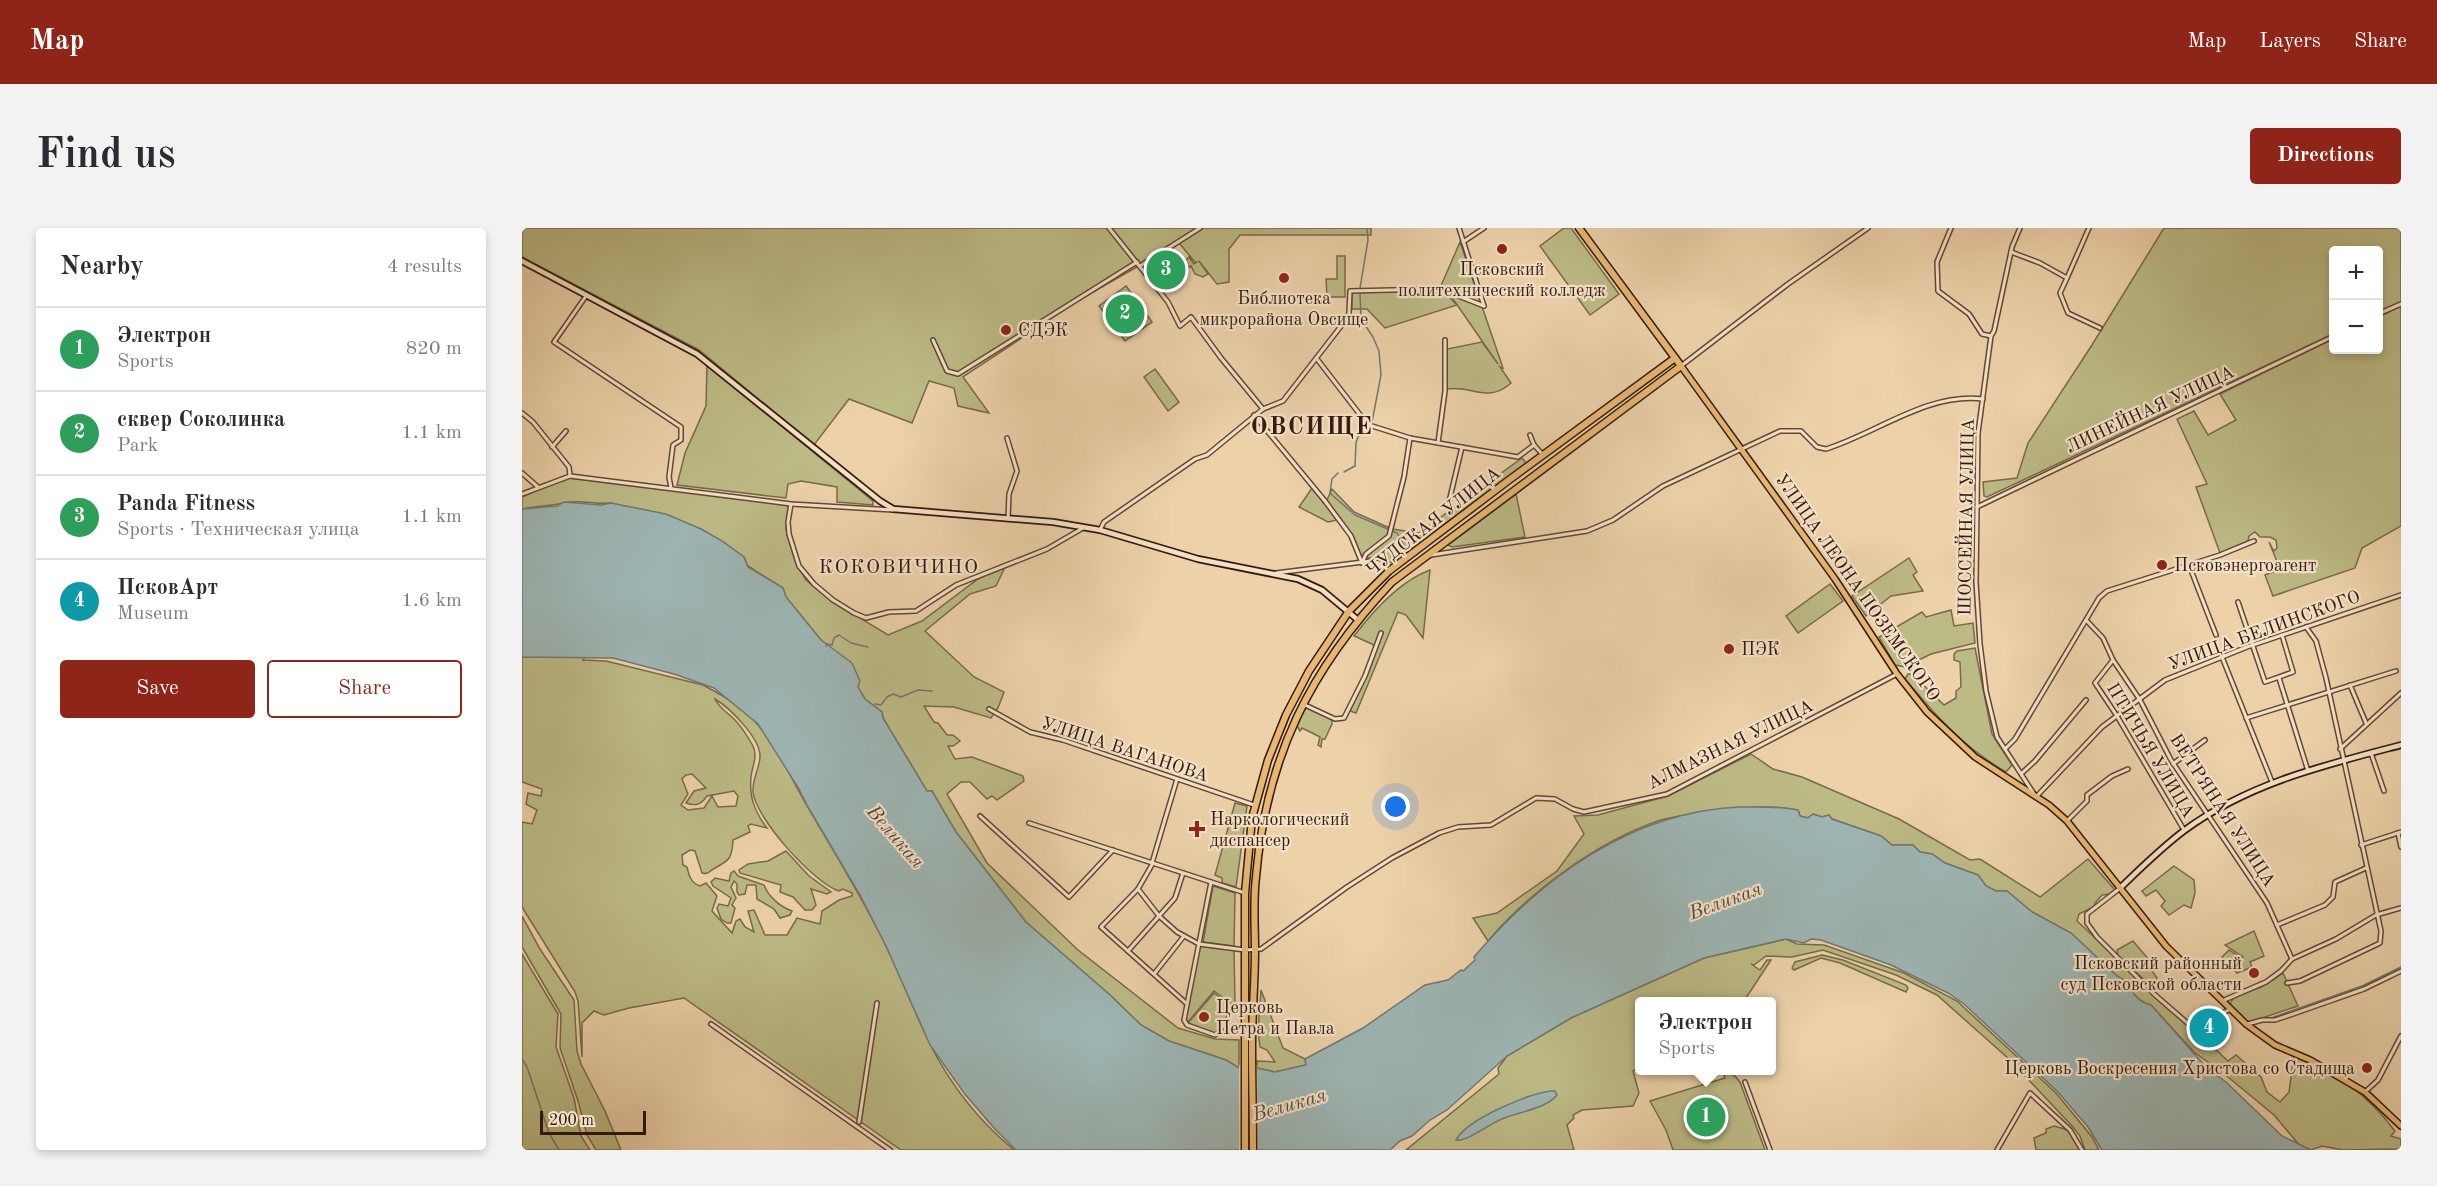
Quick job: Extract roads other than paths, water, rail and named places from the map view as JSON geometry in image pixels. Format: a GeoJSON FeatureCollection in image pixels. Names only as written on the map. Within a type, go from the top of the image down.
{"type":"FeatureCollection","features":[{"type":"Feature","properties":{"kind":"highway","name":"УЛИЦА ЛЕОНА ПОЗЕМСКОГО"},"geometry":{"type":"LineString","coordinates":[[1579,228],[1681,366]]}},
{"type":"Feature","properties":{"kind":"highway","name":"ЧУДСКАЯ УЛИЦА"},"geometry":{"type":"LineString","coordinates":[[1245,1150],[1247,857],[1256,806],[1268,760],[1286,715],[1309,671],[1349,611],[1389,571],[1675,358]]}},
{"type":"Feature","properties":{"kind":"highway","name":"ЧУДСКАЯ УЛИЦА"},"geometry":{"type":"LineString","coordinates":[[1253,1150],[1252,1045],[1257,859],[1277,763],[1318,676],[1358,620],[1392,582],[1681,366]]}},
{"type":"Feature","properties":{"kind":"highway"},"geometry":{"type":"LineString","coordinates":[[1509,480],[1513,489],[1519,489]]}},
{"type":"Feature","properties":{"kind":"highway"},"geometry":{"type":"LineString","coordinates":[[1497,489],[1503,492],[1504,499]]}},
{"type":"Feature","properties":{"kind":"highway"},"geometry":{"type":"LineString","coordinates":[[1251,833],[1253,836],[1261,835]]}},
{"type":"Feature","properties":{"kind":"highway"},"geometry":{"type":"LineString","coordinates":[[1247,857],[1254,856],[1257,859]]}},
{"type":"Feature","properties":{"kind":"main road","name":"УЛИЦА ЛЕОНА ПОЗЕМСКОГО"},"geometry":{"type":"LineString","coordinates":[[1681,366],[1835,579],[1897,674],[1927,712],[1965,750],[2036,797],[2067,821],[2166,946],[2246,1024],[2275,1045],[2310,1060],[2365,1092],[2401,1126]]}},
{"type":"Feature","properties":{"kind":"street"},"geometry":{"type":"LineString","coordinates":[[1109,228],[1168,302],[1180,326],[1191,317],[1263,409]]}},
{"type":"Feature","properties":{"kind":"street"},"geometry":{"type":"LineString","coordinates":[[933,340],[947,371],[958,374],[1200,228]]}},
{"type":"Feature","properties":{"kind":"street"},"geometry":{"type":"LineString","coordinates":[[1100,530],[1104,522],[1195,459],[1206,455],[1254,415],[1282,401],[1346,321],[1349,313],[1350,291],[1432,288],[1484,306],[1459,228]]}},
{"type":"Feature","properties":{"kind":"street"},"geometry":{"type":"LineString","coordinates":[[1463,242],[1484,228]]}},
{"type":"Feature","properties":{"kind":"street"},"geometry":{"type":"LineString","coordinates":[[1681,366],[1788,284],[1868,228]]}},
{"type":"Feature","properties":{"kind":"street"},"geometry":{"type":"LineString","coordinates":[[1951,228],[1937,262],[1938,291],[1969,314],[1982,334],[1991,336]]}},
{"type":"Feature","properties":{"kind":"street","name":"ШОССЕЙНАЯ УЛИЦА"},"geometry":{"type":"LineString","coordinates":[[2020,228],[2011,252],[1991,336],[1978,433],[1976,582],[1986,691],[1997,737],[2036,797]]}},
{"type":"Feature","properties":{"kind":"street"},"geometry":{"type":"LineString","coordinates":[[2089,228],[2060,293],[2068,313],[2100,328]]}},
{"type":"Feature","properties":{"kind":"street"},"geometry":{"type":"LineString","coordinates":[[2011,252],[2040,263],[2067,278]]}},
{"type":"Feature","properties":{"kind":"street"},"geometry":{"type":"LineString","coordinates":[[522,261],[697,354],[880,501],[897,510]]}},
{"type":"Feature","properties":{"kind":"street"},"geometry":{"type":"LineString","coordinates":[[586,296],[554,342],[681,427],[681,440],[673,445],[669,477],[671,488]]}},
{"type":"Feature","properties":{"kind":"street"},"geometry":{"type":"LineString","coordinates":[[2383,312],[2401,304]]}},
{"type":"Feature","properties":{"kind":"street","name":"ЛИНЕЙНАЯ УЛИЦА"},"geometry":{"type":"LineString","coordinates":[[1977,507],[2329,338]]}},
{"type":"Feature","properties":{"kind":"street"},"geometry":{"type":"LineString","coordinates":[[1438,443],[1445,391],[1445,340]]}},
{"type":"Feature","properties":{"kind":"street"},"geometry":{"type":"LineString","coordinates":[[1317,359],[1368,425],[1410,438],[1518,457],[1534,445]]}},
{"type":"Feature","properties":{"kind":"street"},"geometry":{"type":"LineString","coordinates":[[1424,557],[1587,531],[1613,520],[1663,486],[1787,430],[1801,432],[1817,447],[1826,449],[1934,404],[1964,397],[1983,399]]}},
{"type":"Feature","properties":{"kind":"street"},"geometry":{"type":"LineString","coordinates":[[522,413],[569,467],[570,476]]}},
{"type":"Feature","properties":{"kind":"street"},"geometry":{"type":"LineString","coordinates":[[1254,415],[1351,536],[1362,563]]}},
{"type":"Feature","properties":{"kind":"street"},"geometry":{"type":"LineString","coordinates":[[552,447],[566,431]]}},
{"type":"Feature","properties":{"kind":"street"},"geometry":{"type":"LineString","coordinates":[[1530,435],[1534,445],[1543,455]]}},
{"type":"Feature","properties":{"kind":"street"},"geometry":{"type":"LineString","coordinates":[[1007,438],[1017,471],[1009,494],[1008,519]]}},
{"type":"Feature","properties":{"kind":"street"},"geometry":{"type":"LineString","coordinates":[[1362,563],[1366,554],[1389,536],[1404,477],[1410,438]]}},
{"type":"Feature","properties":{"kind":"street"},"geometry":{"type":"LineString","coordinates":[[1448,506],[1462,447]]}},
{"type":"Feature","properties":{"kind":"street"},"geometry":{"type":"LineString","coordinates":[[522,473],[538,487]]}},
{"type":"Feature","properties":{"kind":"street"},"geometry":{"type":"LineString","coordinates":[[522,494],[570,476],[791,504],[897,510],[1085,527],[1198,559],[1272,573],[1312,585],[1358,620]]}},
{"type":"Feature","properties":{"kind":"street"},"geometry":{"type":"LineString","coordinates":[[876,509],[880,501]]}},
{"type":"Feature","properties":{"kind":"street"},"geometry":{"type":"LineString","coordinates":[[791,504],[789,534],[799,566],[814,584],[833,600],[866,618],[889,612],[916,611],[956,585],[1047,549],[1075,530],[1085,527]]}},
{"type":"Feature","properties":{"kind":"street"},"geometry":{"type":"LineString","coordinates":[[2006,748],[2014,739],[2099,598],[2107,591],[2254,541]]}},
{"type":"Feature","properties":{"kind":"street"},"geometry":{"type":"LineString","coordinates":[[1272,573],[1375,562],[1389,571]]}},
{"type":"Feature","properties":{"kind":"street"},"geometry":{"type":"LineString","coordinates":[[2189,565],[2216,635]]}},
{"type":"Feature","properties":{"kind":"street","name":"УЛИЦА БЕЛИНСКОГО"},"geometry":{"type":"LineString","coordinates":[[2036,797],[2102,727],[2165,680],[2251,646],[2401,595]]}},
{"type":"Feature","properties":{"kind":"street"},"geometry":{"type":"LineString","coordinates":[[2238,602],[2265,682],[2293,672],[2282,635]]}},
{"type":"Feature","properties":{"kind":"street","name":"ВЕТРЯНАЯ УЛИЦА"},"geometry":{"type":"LineString","coordinates":[[2086,620],[2103,638],[2113,660],[2140,700],[2173,764],[2267,903],[2292,959]]}},
{"type":"Feature","properties":{"kind":"street"},"geometry":{"type":"LineString","coordinates":[[2287,983],[2300,981],[2380,943],[2381,931],[2342,761],[2329,691],[2316,641],[2306,627]]}},
{"type":"Feature","properties":{"kind":"street"},"geometry":{"type":"LineString","coordinates":[[1303,705],[1335,719],[1344,718],[1365,676],[1381,633]]}},
{"type":"Feature","properties":{"kind":"street"},"geometry":{"type":"LineString","coordinates":[[2223,657],[2272,782]]}},
{"type":"Feature","properties":{"kind":"street","name":"ПТИЧЬЯ УЛИЦА"},"geometry":{"type":"LineString","coordinates":[[2113,660],[2095,683],[2117,716],[2184,831]]}},
{"type":"Feature","properties":{"kind":"street"},"geometry":{"type":"LineString","coordinates":[[2246,718],[2396,671]]}},
{"type":"Feature","properties":{"kind":"street","name":"АЛМАЗНАЯ УЛИЦА"},"geometry":{"type":"LineString","coordinates":[[1255,950],[1268,945],[1301,918],[1392,858],[1439,833],[1458,827],[1491,825],[1536,798],[1555,799],[1584,812],[1667,794],[1897,674]]}},
{"type":"Feature","properties":{"kind":"street"},"geometry":{"type":"LineString","coordinates":[[2279,678],[2308,771]]}},
{"type":"Feature","properties":{"kind":"street"},"geometry":{"type":"LineString","coordinates":[[2350,685],[2367,723]]}},
{"type":"Feature","properties":{"kind":"street"},"geometry":{"type":"LineString","coordinates":[[2340,749],[2401,693]]}},
{"type":"Feature","properties":{"kind":"street"},"geometry":{"type":"LineString","coordinates":[[2022,773],[2035,761],[2086,700]]}},
{"type":"Feature","properties":{"kind":"street","name":"УЛИЦА ВАГАНОВА"},"geometry":{"type":"LineString","coordinates":[[989,709],[1030,732],[1063,740],[1256,806]]}},
{"type":"Feature","properties":{"kind":"street"},"geometry":{"type":"LineString","coordinates":[[2173,764],[2205,740]]}},
{"type":"Feature","properties":{"kind":"street"},"geometry":{"type":"LineString","coordinates":[[2230,1009],[2193,1027],[2154,994],[2097,937],[2086,920],[2089,912],[2120,888],[2184,831],[2242,795],[2272,782],[2401,745]]}},
{"type":"Feature","properties":{"kind":"street"},"geometry":{"type":"LineString","coordinates":[[2371,753],[2384,791]]}},
{"type":"Feature","properties":{"kind":"street"},"geometry":{"type":"LineString","coordinates":[[2067,821],[2087,801],[2087,795],[2112,776],[2128,770]]}},
{"type":"Feature","properties":{"kind":"street"},"geometry":{"type":"LineString","coordinates":[[1177,779],[1153,863],[1138,889],[1101,927],[1186,1003]]}},
{"type":"Feature","properties":{"kind":"street"},"geometry":{"type":"LineString","coordinates":[[980,816],[1070,897],[1113,850]]}},
{"type":"Feature","properties":{"kind":"street"},"geometry":{"type":"LineString","coordinates":[[1029,823],[1245,893]]}},
{"type":"Feature","properties":{"kind":"street"},"geometry":{"type":"LineString","coordinates":[[2361,845],[2400,833],[2401,847]]}},
{"type":"Feature","properties":{"kind":"street"},"geometry":{"type":"LineString","coordinates":[[2277,926],[2325,905],[2333,897],[2335,882],[2366,868]]}},
{"type":"Feature","properties":{"kind":"street"},"geometry":{"type":"LineString","coordinates":[[1128,951],[1175,898],[1183,873]]}},
{"type":"Feature","properties":{"kind":"street"},"geometry":{"type":"LineString","coordinates":[[1211,882],[1184,1020],[1187,1025],[1215,1035],[1222,1031]]}},
{"type":"Feature","properties":{"kind":"street"},"geometry":{"type":"LineString","coordinates":[[1138,889],[1159,916],[1184,936],[1199,944],[1255,950]]}},
{"type":"Feature","properties":{"kind":"street"},"geometry":{"type":"LineString","coordinates":[[2222,1001],[2274,977],[2292,959],[2336,939],[2376,915],[2401,908]]}},
{"type":"Feature","properties":{"kind":"street"},"geometry":{"type":"LineString","coordinates":[[1154,974],[1184,936]]}},
{"type":"Feature","properties":{"kind":"street"},"geometry":{"type":"LineString","coordinates":[[2246,1024],[2275,1020],[2293,1014],[2364,989],[2401,971]]}},
{"type":"Feature","properties":{"kind":"street"},"geometry":{"type":"LineString","coordinates":[[859,1122],[877,1003]]}},
{"type":"Feature","properties":{"kind":"street"},"geometry":{"type":"LineString","coordinates":[[711,1024],[890,1150]]}},
{"type":"Feature","properties":{"kind":"street"},"geometry":{"type":"LineString","coordinates":[[2365,1092],[2378,1080],[2401,1038]]}},
{"type":"Feature","properties":{"kind":"street"},"geometry":{"type":"LineString","coordinates":[[1745,1082],[1770,1150]]}},
{"type":"Feature","properties":{"kind":"street"},"geometry":{"type":"LineString","coordinates":[[1997,1150],[2030,1093],[2070,1130],[2082,1150]]}},
{"type":"Feature","properties":{"kind":"water","name":"Великая"},"geometry":{"type":"Polygon","coordinates":[[[564,502],[601,505],[611,503],[666,514],[722,541],[744,557],[748,567],[783,588],[786,597],[821,640],[852,663],[860,681],[858,687],[865,699],[882,712],[883,718],[927,791],[932,791],[956,832],[1026,922],[1141,1025],[1169,1041],[1226,1060],[1239,1068],[1257,1068],[1275,1072],[1306,1065],[1305,1059],[1363,1028],[1425,985],[1448,980],[1475,960],[1474,957],[1529,901],[1592,854],[1626,836],[1662,821],[1700,812],[1739,807],[1783,808],[1798,810],[1800,816],[1808,818],[1813,814],[1822,817],[1829,815],[1832,819],[1881,836],[1892,845],[1913,845],[1920,852],[1932,854],[1945,863],[1978,875],[1986,886],[1996,891],[2007,891],[2032,912],[2071,933],[2117,976],[2129,983],[2137,997],[2151,1005],[2207,1068],[2226,1082],[2282,1136],[2311,1150],[2102,1150],[2088,1127],[2058,1092],[1964,1004],[1948,993],[1891,965],[1821,940],[1811,939],[1804,943],[1786,939],[1704,958],[1571,1018],[1507,1056],[1447,1110],[1390,1150],[1016,1150],[964,1093],[930,1045],[886,946],[860,895],[799,789],[758,724],[714,688],[674,674],[613,658],[522,657],[522,509],[557,506],[564,502]]]}},
{"type":"Feature","properties":{"kind":"water"},"geometry":{"type":"Polygon","coordinates":[[[1555,1091],[1557,1095],[1546,1104],[1502,1119],[1472,1136],[1456,1140],[1462,1132],[1485,1116],[1514,1102],[1555,1091]]]}},
{"type":"Feature","properties":{"kind":"waterway"},"geometry":{"type":"LineString","coordinates":[[1360,288],[1368,240],[1367,228]]}},
{"type":"Feature","properties":{"kind":"waterway"},"geometry":{"type":"LineString","coordinates":[[1344,472],[1355,466],[1358,437],[1368,429],[1372,422],[1381,375],[1379,351],[1361,319],[1360,293]]}},
{"type":"Feature","properties":{"kind":"waterway"},"geometry":{"type":"LineString","coordinates":[[1338,473],[1332,479],[1330,492],[1332,495],[1355,515],[1397,533],[1406,549]]}},
{"type":"Feature","properties":{"kind":"waterway"},"geometry":{"type":"LineString","coordinates":[[826,646],[827,644],[832,645],[834,638],[839,635],[851,643],[868,647]]}},
{"type":"Feature","properties":{"kind":"waterway"},"geometry":{"type":"LineString","coordinates":[[875,704],[881,705],[887,697],[893,694],[901,697],[918,690],[932,691]]}},
{"type":"Feature","properties":{"kind":"waterway"},"geometry":{"type":"LineString","coordinates":[[2274,1017],[2362,986],[2401,967]]}},
{"type":"Feature","properties":{"kind":"waterway"},"geometry":{"type":"LineString","coordinates":[[522,1059],[527,1067],[549,1133],[559,1150]]}},
{"type":"Feature","properties":{"kind":"place","name":"Псковский политехнический колледж"},"geometry":{"type":"Point","coordinates":[1502,249]}},
{"type":"Feature","properties":{"kind":"place","name":"Panda Fitness"},"geometry":{"type":"Point","coordinates":[1166,270]}},
{"type":"Feature","properties":{"kind":"place","name":"Библиотека микрорайона Овсище"},"geometry":{"type":"Point","coordinates":[1284,278]}},
{"type":"Feature","properties":{"kind":"place","name":"сквер Соколинка"},"geometry":{"type":"Point","coordinates":[1125,314]}},
{"type":"Feature","properties":{"kind":"place","name":"СДЭК"},"geometry":{"type":"Point","coordinates":[1006,330]}},
{"type":"Feature","properties":{"kind":"place","name":"Псковэнергоагент"},"geometry":{"type":"Point","coordinates":[2162,565]}},
{"type":"Feature","properties":{"kind":"place","name":"ПЭК"},"geometry":{"type":"Point","coordinates":[1729,649]}},
{"type":"Feature","properties":{"kind":"place","name":"Наркологический диспансер"},"geometry":{"type":"Point","coordinates":[1197,829]}},
{"type":"Feature","properties":{"kind":"place","name":"Псковский районный суд Псковской области"},"geometry":{"type":"Point","coordinates":[2254,973]}},
{"type":"Feature","properties":{"kind":"place","name":"Церковь Петра и Павла"},"geometry":{"type":"Point","coordinates":[1204,1017]}},
{"type":"Feature","properties":{"kind":"place","name":"ПсковАрт"},"geometry":{"type":"Point","coordinates":[2209,1028]}},
{"type":"Feature","properties":{"kind":"place","name":"Церковь Воскресения Христова со Стадища"},"geometry":{"type":"Point","coordinates":[2367,1068]}},
{"type":"Feature","properties":{"kind":"place","name":"Электрон"},"geometry":{"type":"Point","coordinates":[1706,1117]}},
{"type":"Feature","properties":{"kind":"district","name":"ОВСИЩЕ"},"geometry":{"type":"Point","coordinates":[1312,426]}},
{"type":"Feature","properties":{"kind":"district","name":"КОКОВИЧИНО"},"geometry":{"type":"Point","coordinates":[899,566]}}]}
